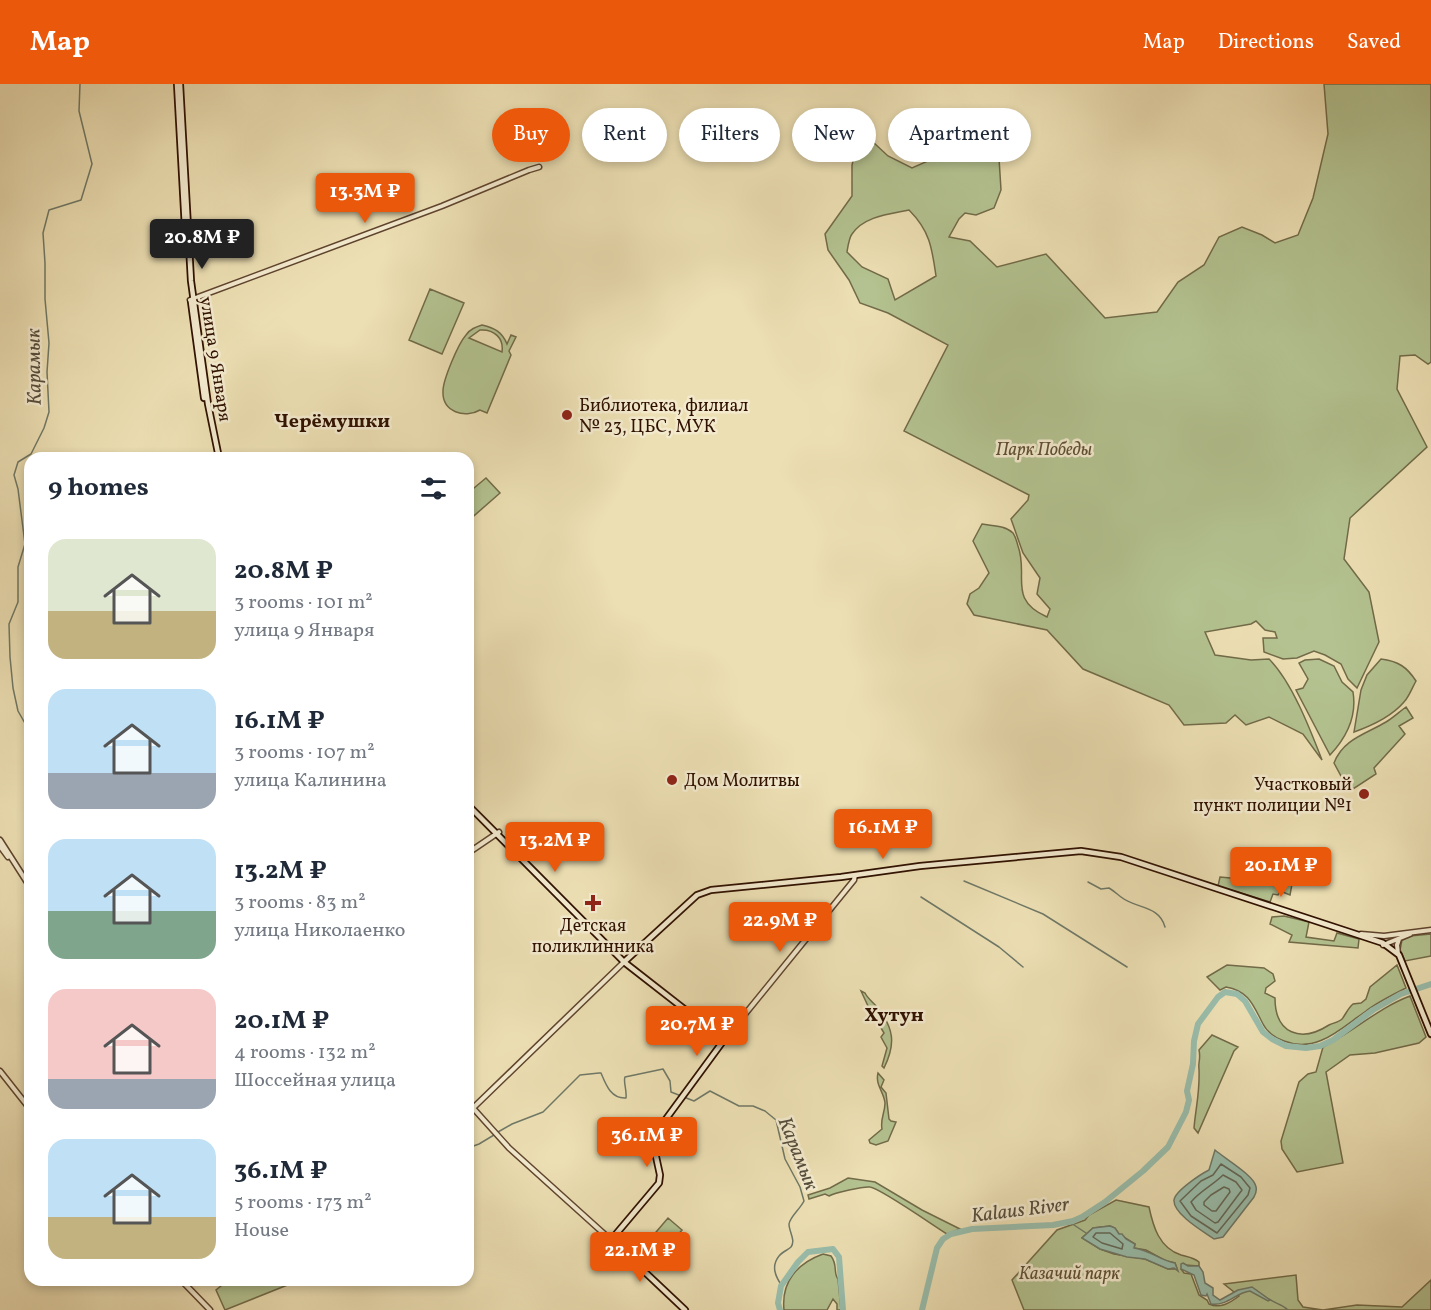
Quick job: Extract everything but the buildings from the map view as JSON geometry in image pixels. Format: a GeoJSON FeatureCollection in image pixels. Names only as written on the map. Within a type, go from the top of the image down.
{"type":"FeatureCollection","features":[{"type":"Feature","properties":{"kind":"main road","name":"улица 9 Января"},"geometry":{"type":"LineString","coordinates":[[179,84],[192,300],[205,404],[217,452]]}},
{"type":"Feature","properties":{"kind":"main road"},"geometry":{"type":"LineString","coordinates":[[474,810],[626,963],[724,1040],[652,1138],[660,1175],[659,1183],[612,1240],[684,1309]]}},
{"type":"Feature","properties":{"kind":"main road"},"geometry":{"type":"LineString","coordinates":[[855,875],[920,866],[1081,851],[1121,857],[1383,944],[1398,955],[1431,1034]]}},
{"type":"Feature","properties":{"kind":"main road"},"geometry":{"type":"LineString","coordinates":[[626,963],[697,896],[711,890],[921,867],[1082,853],[1121,859],[1383,944],[1396,956],[1406,974]]}},
{"type":"Feature","properties":{"kind":"street"},"geometry":{"type":"LineString","coordinates":[[192,300],[540,167]]}},
{"type":"Feature","properties":{"kind":"street"},"geometry":{"type":"LineString","coordinates":[[474,849],[498,833]]}},
{"type":"Feature","properties":{"kind":"street"},"geometry":{"type":"LineString","coordinates":[[0,840],[24,877]]}},
{"type":"Feature","properties":{"kind":"street"},"geometry":{"type":"LineString","coordinates":[[0,846],[24,882]]}},
{"type":"Feature","properties":{"kind":"street"},"geometry":{"type":"LineString","coordinates":[[724,1040],[854,880],[855,875]]}},
{"type":"Feature","properties":{"kind":"street"},"geometry":{"type":"LineString","coordinates":[[1352,933],[1384,936],[1431,930]]}},
{"type":"Feature","properties":{"kind":"street"},"geometry":{"type":"LineString","coordinates":[[1383,944],[1416,932]]}},
{"type":"Feature","properties":{"kind":"street"},"geometry":{"type":"LineString","coordinates":[[1383,944],[1407,933]]}},
{"type":"Feature","properties":{"kind":"street"},"geometry":{"type":"LineString","coordinates":[[1398,955],[1397,945],[1400,938]]}},
{"type":"Feature","properties":{"kind":"street"},"geometry":{"type":"LineString","coordinates":[[474,1107],[626,963]]}},
{"type":"Feature","properties":{"kind":"street"},"geometry":{"type":"LineString","coordinates":[[0,1071],[24,1101]]}},
{"type":"Feature","properties":{"kind":"street"},"geometry":{"type":"LineString","coordinates":[[474,1109],[508,1148],[612,1240]]}},
{"type":"Feature","properties":{"kind":"street"},"geometry":{"type":"LineString","coordinates":[[187,1286],[210,1310]]}},
{"type":"Feature","properties":{"kind":"green space","name":"Парк Победы"},"geometry":{"type":"Polygon","coordinates":[[[1324,84],[1431,84],[1431,362],[1428,364],[1415,355],[1400,356],[1397,389],[1427,447],[1350,518],[1344,559],[1369,592],[1379,642],[1357,688],[1348,679],[1341,664],[1325,655],[1314,651],[1297,658],[1283,659],[1264,652],[1263,638],[1277,638],[1275,632],[1265,630],[1256,621],[1251,624],[1205,632],[1215,655],[1251,660],[1269,659],[1293,693],[1322,760],[1303,734],[1269,717],[1246,725],[1235,715],[1226,723],[1184,725],[1169,705],[1083,669],[1047,630],[974,615],[967,604],[970,594],[979,588],[989,573],[973,541],[982,524],[1002,527],[1013,533],[1021,557],[1023,595],[1027,603],[1047,617],[1050,609],[1037,594],[1040,578],[1023,553],[1011,519],[1028,500],[1029,495],[904,431],[948,345],[888,313],[860,303],[849,280],[828,250],[825,234],[852,196],[853,162],[876,162],[876,145],[888,156],[888,162],[900,162],[912,168],[926,162],[999,162],[1001,190],[994,208],[976,215],[965,213],[949,237],[970,241],[997,267],[1046,254],[1105,318],[1157,312],[1178,282],[1204,265],[1219,237],[1242,227],[1275,243],[1298,235],[1313,198],[1328,134],[1324,84]],[[909,210],[863,223],[851,236],[847,252],[862,267],[888,279],[895,300],[936,276],[929,240],[922,225],[909,210]]]}},
{"type":"Feature","properties":{"kind":"green space"},"geometry":{"type":"Polygon","coordinates":[[[430,289],[464,303],[442,354],[409,340],[430,289]]]}},
{"type":"Feature","properties":{"kind":"green space"},"geometry":{"type":"Polygon","coordinates":[[[482,325],[497,331],[507,344],[511,335],[516,337],[509,351],[511,355],[487,413],[480,410],[468,414],[456,412],[450,409],[444,398],[445,379],[451,362],[469,331],[482,325]],[[480,330],[469,338],[502,352],[497,335],[480,330]]]}},
{"type":"Feature","properties":{"kind":"green space"},"geometry":{"type":"Polygon","coordinates":[[[486,478],[500,493],[474,516],[474,488],[486,478]]]}},
{"type":"Feature","properties":{"kind":"green space"},"geometry":{"type":"Polygon","coordinates":[[[1319,659],[1334,666],[1342,682],[1353,692],[1352,718],[1341,741],[1330,755],[1296,690],[1303,688],[1308,679],[1299,663],[1319,659]]]}},
{"type":"Feature","properties":{"kind":"green space"},"geometry":{"type":"Polygon","coordinates":[[[1381,659],[1402,666],[1416,681],[1406,700],[1394,712],[1354,732],[1361,690],[1367,675],[1381,659]]]}},
{"type":"Feature","properties":{"kind":"green space"},"geometry":{"type":"Polygon","coordinates":[[[1406,707],[1413,718],[1399,726],[1405,734],[1374,768],[1376,774],[1353,789],[1341,776],[1334,763],[1338,755],[1356,738],[1389,720],[1406,707]]]}},
{"type":"Feature","properties":{"kind":"green space"},"geometry":{"type":"Polygon","coordinates":[[[1220,877],[1292,884],[1290,895],[1280,891],[1278,895],[1273,894],[1270,902],[1218,886],[1220,877]]]}},
{"type":"Feature","properties":{"kind":"green space"},"geometry":{"type":"Polygon","coordinates":[[[1284,916],[1309,922],[1306,937],[1334,941],[1337,933],[1359,939],[1358,948],[1289,942],[1292,935],[1270,924],[1272,917],[1284,916]]]}},
{"type":"Feature","properties":{"kind":"green space"},"geometry":{"type":"Polygon","coordinates":[[[1431,934],[1431,956],[1405,961],[1400,950],[1402,940],[1410,936],[1431,934]]]}},
{"type":"Feature","properties":{"kind":"green space"},"geometry":{"type":"Polygon","coordinates":[[[1227,965],[1264,968],[1273,974],[1275,981],[1266,988],[1265,993],[1275,998],[1276,1010],[1285,1027],[1300,1034],[1319,1030],[1341,1020],[1353,1004],[1361,1003],[1366,999],[1370,987],[1397,965],[1406,988],[1375,1005],[1328,1037],[1318,1042],[1296,1044],[1281,1040],[1269,1032],[1245,995],[1226,987],[1220,990],[1207,977],[1227,965]]]}},
{"type":"Feature","properties":{"kind":"green space"},"geometry":{"type":"Polygon","coordinates":[[[861,991],[877,1007],[890,1029],[892,1044],[884,1068],[882,1066],[887,1048],[881,1037],[884,1033],[861,991]]]}},
{"type":"Feature","properties":{"kind":"green space"},"geometry":{"type":"Polygon","coordinates":[[[1410,996],[1426,1037],[1419,1043],[1375,1053],[1350,1055],[1326,1072],[1343,1163],[1297,1172],[1282,1149],[1281,1141],[1299,1082],[1308,1074],[1316,1072],[1323,1047],[1387,1007],[1410,996]]]}},
{"type":"Feature","properties":{"kind":"green space"},"geometry":{"type":"Polygon","coordinates":[[[1212,1035],[1238,1047],[1234,1051],[1198,1133],[1194,1128],[1199,1085],[1199,1050],[1212,1035]]]}},
{"type":"Feature","properties":{"kind":"green space"},"geometry":{"type":"Polygon","coordinates":[[[878,1073],[884,1080],[881,1087],[886,1093],[889,1119],[896,1122],[888,1141],[876,1145],[870,1143],[869,1140],[882,1129],[885,1103],[878,1081],[878,1073]]]}},
{"type":"Feature","properties":{"kind":"green space"},"geometry":{"type":"Polygon","coordinates":[[[848,1178],[875,1182],[960,1229],[947,1234],[895,1200],[870,1187],[829,1196],[825,1194],[809,1199],[808,1195],[830,1188],[848,1178]]]}},
{"type":"Feature","properties":{"kind":"green space","name":"Казачий парк"},"geometry":{"type":"Polygon","coordinates":[[[1116,1200],[1149,1207],[1155,1229],[1162,1242],[1173,1252],[1199,1262],[1199,1266],[1185,1265],[1181,1269],[1184,1273],[1191,1274],[1199,1295],[1209,1304],[1217,1306],[1225,1304],[1239,1296],[1224,1284],[1296,1275],[1298,1300],[1303,1307],[1323,1310],[1024,1310],[1012,1280],[1057,1230],[1085,1220],[1089,1215],[1116,1200]],[[1110,1226],[1093,1228],[1082,1238],[1114,1254],[1145,1259],[1168,1269],[1177,1269],[1175,1263],[1166,1261],[1146,1250],[1134,1248],[1135,1244],[1119,1234],[1115,1228],[1110,1226]]]}},
{"type":"Feature","properties":{"kind":"green space"},"geometry":{"type":"Polygon","coordinates":[[[668,1218],[682,1230],[665,1250],[651,1238],[668,1218]]]}},
{"type":"Feature","properties":{"kind":"green space"},"geometry":{"type":"Polygon","coordinates":[[[823,1254],[831,1256],[834,1263],[841,1310],[837,1310],[837,1304],[833,1299],[827,1310],[784,1310],[785,1290],[793,1274],[806,1262],[823,1254]]]}},
{"type":"Feature","properties":{"kind":"green space"},"geometry":{"type":"Polygon","coordinates":[[[1431,1280],[1431,1310],[1323,1310],[1357,1305],[1402,1307],[1431,1280]]]}},
{"type":"Feature","properties":{"kind":"green space"},"geometry":{"type":"Polygon","coordinates":[[[221,1286],[285,1286],[225,1310],[216,1290],[221,1286]]]}},
{"type":"Feature","properties":{"kind":"water"},"geometry":{"type":"Polygon","coordinates":[[[1215,1150],[1250,1178],[1256,1190],[1254,1197],[1223,1237],[1214,1239],[1184,1217],[1178,1211],[1174,1200],[1183,1188],[1209,1170],[1215,1150]]]}},
{"type":"Feature","properties":{"kind":"water"},"geometry":{"type":"Polygon","coordinates":[[[1110,1226],[1135,1244],[1134,1248],[1175,1263],[1178,1271],[1145,1259],[1127,1257],[1100,1249],[1082,1238],[1093,1228],[1110,1226]]]}},
{"type":"Feature","properties":{"kind":"water"},"geometry":{"type":"Polygon","coordinates":[[[1183,1263],[1188,1266],[1199,1266],[1205,1283],[1213,1288],[1213,1295],[1220,1300],[1238,1290],[1252,1287],[1270,1300],[1250,1291],[1222,1303],[1211,1304],[1207,1294],[1206,1296],[1201,1295],[1194,1275],[1181,1269],[1183,1263]]]}},
{"type":"Feature","properties":{"kind":"waterway","name":"Карамык"},"geometry":{"type":"LineString","coordinates":[[32,452],[49,412],[47,372],[49,343],[43,233],[49,210],[81,200],[92,164],[79,111],[80,84]]}},
{"type":"Feature","properties":{"kind":"waterway","name":"Карамык"},"geometry":{"type":"LineString","coordinates":[[24,458],[18,462],[14,475],[24,536]]}},
{"type":"Feature","properties":{"kind":"waterway","name":"Карамык"},"geometry":{"type":"LineString","coordinates":[[24,547],[18,567],[18,602],[9,624],[13,688],[18,711],[24,722]]}},
{"type":"Feature","properties":{"kind":"waterway"},"geometry":{"type":"LineString","coordinates":[[964,881],[1043,914],[1127,967]]}},
{"type":"Feature","properties":{"kind":"waterway"},"geometry":{"type":"LineString","coordinates":[[1088,882],[1101,889],[1109,888],[1127,901],[1152,911],[1158,915],[1165,927]]}},
{"type":"Feature","properties":{"kind":"waterway"},"geometry":{"type":"LineString","coordinates":[[921,897],[999,947],[1023,967]]}},
{"type":"Feature","properties":{"kind":"waterway","name":"Kalaus River"},"geometry":{"type":"LineString","coordinates":[[922,1310],[937,1248],[943,1239],[951,1234],[972,1229],[1053,1225],[1073,1221],[1105,1202],[1168,1147],[1186,1112],[1189,1100],[1187,1091],[1198,1024],[1218,997],[1225,992],[1237,994],[1245,1001],[1263,1032],[1272,1039],[1286,1046],[1306,1048],[1320,1046],[1333,1040],[1373,1010],[1401,994],[1431,984]]}},
{"type":"Feature","properties":{"kind":"waterway","name":"Карамык"},"geometry":{"type":"LineString","coordinates":[[498,1132],[543,1112],[580,1075],[599,1073],[613,1094],[621,1098],[626,1098],[625,1077],[663,1069],[670,1081],[671,1092],[694,1101],[710,1091],[739,1106],[753,1106],[765,1111],[776,1120],[785,1159],[800,1187],[804,1201],[789,1224],[792,1244],[780,1255],[775,1264],[776,1275],[782,1286]]}},
{"type":"Feature","properties":{"kind":"waterway","name":"Карамык"},"geometry":{"type":"LineString","coordinates":[[474,1146],[494,1135]]}},
{"type":"Feature","properties":{"kind":"waterway"},"geometry":{"type":"LineString","coordinates":[[1068,1221],[1086,1233]]}},
{"type":"Feature","properties":{"kind":"waterway","name":"Kalaus River"},"geometry":{"type":"LineString","coordinates":[[780,1310],[778,1303],[781,1286],[798,1262],[808,1252],[833,1249],[839,1257],[843,1310]]}},
{"type":"Feature","properties":{"kind":"waterway"},"geometry":{"type":"LineString","coordinates":[[1269,1299],[1288,1310]]}},
{"type":"Feature","properties":{"kind":"place","name":"Библиотека, филиал № 23, ЦБС, МУК"},"geometry":{"type":"Point","coordinates":[567,415]}},
{"type":"Feature","properties":{"kind":"place","name":"Дом Молитвы"},"geometry":{"type":"Point","coordinates":[672,780]}},
{"type":"Feature","properties":{"kind":"place","name":"Участковый пункт полиции №1"},"geometry":{"type":"Point","coordinates":[1364,794]}},
{"type":"Feature","properties":{"kind":"place","name":"Детская поликлинника"},"geometry":{"type":"Point","coordinates":[593,903]}},
{"type":"Feature","properties":{"kind":"district","name":"Черёмушки"},"geometry":{"type":"Point","coordinates":[332,420]}},
{"type":"Feature","properties":{"kind":"district","name":"Хутун"},"geometry":{"type":"Point","coordinates":[894,1014]}}]}
